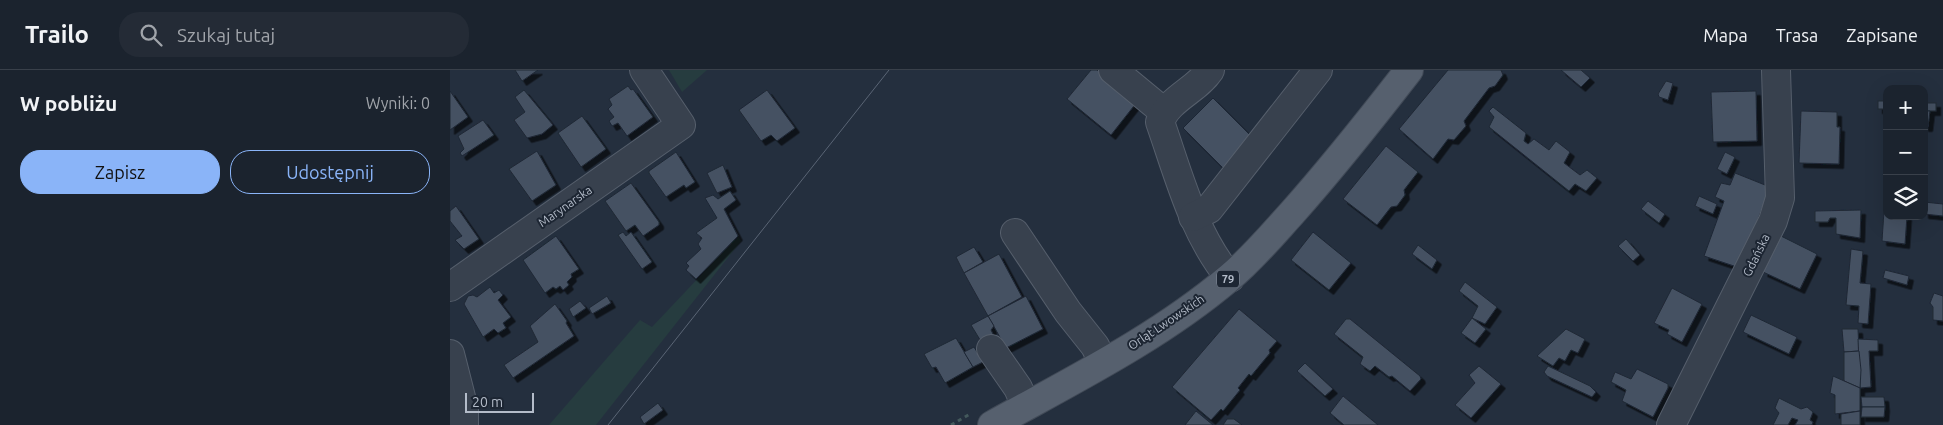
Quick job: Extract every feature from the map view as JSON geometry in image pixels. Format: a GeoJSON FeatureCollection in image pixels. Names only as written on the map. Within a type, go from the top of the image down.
{"type":"FeatureCollection","features":[{"type":"Feature","properties":{"kind":"main road","name":"Orląt Lwowskich"},"geometry":{"type":"LineString","coordinates":[[983,418],[1026,406],[1150,336],[1184,314],[1230,278],[1254,255],[1310,192],[1410,70]]}},
{"type":"Feature","properties":{"kind":"street","name":"Marynarska"},"geometry":{"type":"LineString","coordinates":[[450,287],[681,125],[644,70]]}},
{"type":"Feature","properties":{"kind":"street"},"geometry":{"type":"LineString","coordinates":[[1113,70],[1164,112]]}},
{"type":"Feature","properties":{"kind":"street"},"geometry":{"type":"LineString","coordinates":[[1210,70],[1204,79],[1164,112],[1160,122],[1193,217],[1218,264],[1230,278]]}},
{"type":"Feature","properties":{"kind":"street"},"geometry":{"type":"LineString","coordinates":[[1193,217],[1209,209],[1318,70]]}},
{"type":"Feature","properties":{"kind":"street","name":"Gdańska"},"geometry":{"type":"LineString","coordinates":[[1672,425],[1773,221],[1780,198],[1776,70]]}},
{"type":"Feature","properties":{"kind":"street"},"geometry":{"type":"LineString","coordinates":[[1014,233],[1068,312],[1095,346],[1103,362]]}},
{"type":"Feature","properties":{"kind":"street"},"geometry":{"type":"LineString","coordinates":[[991,349],[1018,388],[1026,406]]}},
{"type":"Feature","properties":{"kind":"street"},"geometry":{"type":"LineString","coordinates":[[450,354],[464,409],[464,425]]}},
{"type":"Feature","properties":{"kind":"path"},"geometry":{"type":"LineString","coordinates":[[951,425],[983,418]]}},
{"type":"Feature","properties":{"kind":"green space"},"geometry":{"type":"Polygon","coordinates":[[[669,70],[707,70],[682,92],[669,70]]]}},
{"type":"Feature","properties":{"kind":"green space"},"geometry":{"type":"Polygon","coordinates":[[[738,236],[741,241],[596,425],[549,425],[640,320],[652,327],[738,236]]]}},
{"type":"Feature","properties":{"kind":"building"},"geometry":{"type":"Polygon","coordinates":[[[515,70],[538,70],[522,81],[515,70]]]}},
{"type":"Feature","properties":{"kind":"building"},"geometry":{"type":"Polygon","coordinates":[[[1091,70],[1097,70],[1137,102],[1111,135],[1067,99],[1091,70]]]}},
{"type":"Feature","properties":{"kind":"building"},"geometry":{"type":"Polygon","coordinates":[[[1448,70],[1501,70],[1503,75],[1495,86],[1489,88],[1464,121],[1466,126],[1454,140],[1448,139],[1433,159],[1399,129],[1448,70]]]}},
{"type":"Feature","properties":{"kind":"building"},"geometry":{"type":"Polygon","coordinates":[[[1561,70],[1581,70],[1590,78],[1581,87],[1561,70]]]}},
{"type":"Feature","properties":{"kind":"building"},"geometry":{"type":"Polygon","coordinates":[[[1666,81],[1673,83],[1668,100],[1659,97],[1658,94],[1666,81]]]}},
{"type":"Feature","properties":{"kind":"building"},"geometry":{"type":"Polygon","coordinates":[[[628,86],[631,90],[633,89],[653,117],[627,136],[618,123],[612,126],[609,121],[614,117],[608,109],[612,105],[609,99],[628,86]]]}},
{"type":"Feature","properties":{"kind":"building"},"geometry":{"type":"Polygon","coordinates":[[[524,90],[553,125],[542,134],[527,138],[514,120],[525,112],[515,97],[524,90]]]}},
{"type":"Feature","properties":{"kind":"building"},"geometry":{"type":"Polygon","coordinates":[[[767,90],[795,128],[777,141],[771,135],[761,141],[739,110],[767,90]]]}},
{"type":"Feature","properties":{"kind":"building"},"geometry":{"type":"Polygon","coordinates":[[[450,91],[468,117],[450,130],[450,91]]]}},
{"type":"Feature","properties":{"kind":"building"},"geometry":{"type":"Polygon","coordinates":[[[1756,91],[1757,141],[1713,142],[1711,92],[1756,91]]]}},
{"type":"Feature","properties":{"kind":"building"},"geometry":{"type":"Polygon","coordinates":[[[1213,98],[1254,139],[1224,169],[1183,128],[1213,98]]]}},
{"type":"Feature","properties":{"kind":"building"},"geometry":{"type":"Polygon","coordinates":[[[1878,101],[1883,101],[1883,109],[1878,109],[1878,101]]]}},
{"type":"Feature","properties":{"kind":"building"},"geometry":{"type":"Polygon","coordinates":[[[1928,103],[1936,103],[1936,111],[1928,111],[1928,103]]]}},
{"type":"Feature","properties":{"kind":"building"},"geometry":{"type":"Polygon","coordinates":[[[1493,107],[1526,133],[1524,141],[1528,144],[1534,139],[1549,150],[1556,141],[1570,152],[1564,163],[1580,175],[1587,170],[1597,178],[1586,191],[1575,184],[1569,191],[1489,127],[1494,117],[1489,111],[1493,107]]]}},
{"type":"Feature","properties":{"kind":"building"},"geometry":{"type":"Polygon","coordinates":[[[1801,111],[1837,112],[1837,127],[1840,127],[1839,164],[1799,163],[1801,111]]]}},
{"type":"Feature","properties":{"kind":"building"},"geometry":{"type":"Polygon","coordinates":[[[1928,111],[1930,111],[1928,127],[1928,111]]]}},
{"type":"Feature","properties":{"kind":"building"},"geometry":{"type":"Polygon","coordinates":[[[582,116],[606,149],[581,167],[558,133],[582,116]]]}},
{"type":"Feature","properties":{"kind":"building"},"geometry":{"type":"Polygon","coordinates":[[[483,120],[494,135],[462,156],[460,153],[464,149],[458,136],[483,120]]]}},
{"type":"Feature","properties":{"kind":"building"},"geometry":{"type":"Polygon","coordinates":[[[1386,146],[1418,172],[1404,190],[1405,195],[1397,206],[1391,207],[1377,225],[1343,199],[1386,146]]]}},
{"type":"Feature","properties":{"kind":"building"},"geometry":{"type":"Polygon","coordinates":[[[537,151],[556,185],[532,201],[509,169],[537,151]]]}},
{"type":"Feature","properties":{"kind":"building"},"geometry":{"type":"Polygon","coordinates":[[[676,152],[695,182],[686,188],[684,185],[666,197],[649,171],[676,152]]]}},
{"type":"Feature","properties":{"kind":"building"},"geometry":{"type":"Polygon","coordinates":[[[1725,152],[1735,157],[1727,174],[1717,169],[1725,152]]]}},
{"type":"Feature","properties":{"kind":"building"},"geometry":{"type":"Polygon","coordinates":[[[723,165],[732,187],[717,193],[707,173],[723,165]]]}},
{"type":"Feature","properties":{"kind":"building"},"geometry":{"type":"Polygon","coordinates":[[[1735,173],[1770,187],[1740,268],[1704,256],[1724,201],[1715,197],[1721,183],[1730,185],[1735,173]]]}},
{"type":"Feature","properties":{"kind":"building"},"geometry":{"type":"Polygon","coordinates":[[[631,183],[659,222],[659,225],[643,236],[635,225],[626,231],[605,201],[631,183]]]}},
{"type":"Feature","properties":{"kind":"building"},"geometry":{"type":"Polygon","coordinates":[[[730,191],[736,200],[724,209],[738,236],[696,279],[686,270],[689,266],[686,263],[701,249],[698,244],[702,238],[696,233],[717,218],[705,198],[713,195],[718,199],[730,191]]]}},
{"type":"Feature","properties":{"kind":"building"},"geometry":{"type":"Polygon","coordinates":[[[1699,196],[1717,204],[1713,214],[1695,206],[1699,196]]]}},
{"type":"Feature","properties":{"kind":"building"},"geometry":{"type":"Polygon","coordinates":[[[1648,201],[1665,214],[1659,223],[1641,209],[1648,201]]]}},
{"type":"Feature","properties":{"kind":"building"},"geometry":{"type":"Polygon","coordinates":[[[1928,202],[1943,204],[1943,216],[1928,214],[1928,202]]]}},
{"type":"Feature","properties":{"kind":"building"},"geometry":{"type":"Polygon","coordinates":[[[456,206],[479,239],[464,249],[455,240],[462,236],[450,221],[450,211],[456,206]]]}},
{"type":"Feature","properties":{"kind":"building"},"geometry":{"type":"Polygon","coordinates":[[[1861,210],[1860,238],[1836,234],[1836,218],[1830,218],[1828,222],[1815,222],[1815,211],[1861,210]]]}},
{"type":"Feature","properties":{"kind":"building"},"geometry":{"type":"Polygon","coordinates":[[[1883,220],[1907,220],[1905,244],[1882,241],[1883,220]]]}},
{"type":"Feature","properties":{"kind":"building"},"geometry":{"type":"Polygon","coordinates":[[[623,232],[626,236],[631,232],[652,262],[642,269],[618,235],[623,232]]]}},
{"type":"Feature","properties":{"kind":"building"},"geometry":{"type":"Polygon","coordinates":[[[1313,232],[1351,263],[1329,290],[1291,260],[1313,232]]]}},
{"type":"Feature","properties":{"kind":"building"},"geometry":{"type":"Polygon","coordinates":[[[556,236],[579,269],[571,274],[572,277],[567,282],[569,285],[563,290],[560,286],[556,289],[553,287],[545,293],[523,260],[556,236]]]}},
{"type":"Feature","properties":{"kind":"building"},"geometry":{"type":"Polygon","coordinates":[[[1781,236],[1817,254],[1800,289],[1763,272],[1781,236]]]}},
{"type":"Feature","properties":{"kind":"building"},"geometry":{"type":"Polygon","coordinates":[[[1626,239],[1640,255],[1633,261],[1618,246],[1626,239]]]}},
{"type":"Feature","properties":{"kind":"building"},"geometry":{"type":"Polygon","coordinates":[[[1418,245],[1437,260],[1432,269],[1412,254],[1418,245]]]}},
{"type":"Feature","properties":{"kind":"building"},"geometry":{"type":"Polygon","coordinates":[[[974,247],[983,262],[964,273],[956,257],[974,247]]]}},
{"type":"Feature","properties":{"kind":"building"},"geometry":{"type":"Polygon","coordinates":[[[1851,249],[1863,251],[1860,283],[1871,284],[1868,324],[1858,323],[1859,306],[1846,305],[1851,249]]]}},
{"type":"Feature","properties":{"kind":"building"},"geometry":{"type":"Polygon","coordinates":[[[999,254],[1022,297],[988,316],[964,273],[999,254]]]}},
{"type":"Feature","properties":{"kind":"building"},"geometry":{"type":"Polygon","coordinates":[[[1885,270],[1909,276],[1907,285],[1883,278],[1885,270]]]}},
{"type":"Feature","properties":{"kind":"building"},"geometry":{"type":"Polygon","coordinates":[[[1465,282],[1497,307],[1485,324],[1472,318],[1478,306],[1459,291],[1465,282]]]}},
{"type":"Feature","properties":{"kind":"building"},"geometry":{"type":"Polygon","coordinates":[[[490,287],[494,293],[499,290],[503,295],[498,300],[511,317],[503,323],[506,328],[498,333],[494,329],[483,337],[464,304],[468,296],[473,295],[477,297],[490,287]]]}},
{"type":"Feature","properties":{"kind":"building"},"geometry":{"type":"Polygon","coordinates":[[[1672,288],[1702,304],[1682,342],[1667,334],[1669,330],[1654,323],[1672,288]]]}},
{"type":"Feature","properties":{"kind":"building"},"geometry":{"type":"Polygon","coordinates":[[[1934,293],[1943,296],[1943,321],[1933,320],[1933,307],[1930,303],[1934,293]]]}},
{"type":"Feature","properties":{"kind":"building"},"geometry":{"type":"Polygon","coordinates":[[[607,296],[611,303],[592,314],[589,308],[607,296]]]}},
{"type":"Feature","properties":{"kind":"building"},"geometry":{"type":"Polygon","coordinates":[[[1026,296],[1043,329],[1006,348],[988,316],[1026,296]]]}},
{"type":"Feature","properties":{"kind":"building"},"geometry":{"type":"Polygon","coordinates":[[[580,301],[586,308],[573,317],[569,309],[580,301]]]}},
{"type":"Feature","properties":{"kind":"building"},"geometry":{"type":"Polygon","coordinates":[[[555,304],[567,321],[566,323],[574,336],[513,378],[504,365],[538,342],[530,326],[555,304]]]}},
{"type":"Feature","properties":{"kind":"building"},"geometry":{"type":"Polygon","coordinates":[[[1239,309],[1277,341],[1269,350],[1270,353],[1251,376],[1249,374],[1238,388],[1240,390],[1223,411],[1221,409],[1211,420],[1172,387],[1239,309]]]}},
{"type":"Feature","properties":{"kind":"building"},"geometry":{"type":"Polygon","coordinates":[[[1751,315],[1797,337],[1789,354],[1743,332],[1751,315]]]}},
{"type":"Feature","properties":{"kind":"building"},"geometry":{"type":"Polygon","coordinates":[[[988,316],[994,326],[991,330],[997,342],[985,348],[971,325],[988,316]]]}},
{"type":"Feature","properties":{"kind":"building"},"geometry":{"type":"Polygon","coordinates":[[[1472,318],[1486,329],[1475,343],[1461,333],[1472,318]]]}},
{"type":"Feature","properties":{"kind":"building"},"geometry":{"type":"Polygon","coordinates":[[[1346,319],[1350,319],[1420,376],[1421,379],[1410,391],[1392,376],[1389,377],[1375,366],[1370,371],[1360,364],[1363,357],[1334,334],[1346,319]]]}},
{"type":"Feature","properties":{"kind":"building"},"geometry":{"type":"Polygon","coordinates":[[[1566,329],[1585,339],[1578,353],[1571,350],[1565,361],[1559,358],[1553,366],[1537,356],[1566,329]]]}},
{"type":"Feature","properties":{"kind":"building"},"geometry":{"type":"Polygon","coordinates":[[[1842,329],[1858,329],[1859,351],[1844,352],[1842,329]]]}},
{"type":"Feature","properties":{"kind":"building"},"geometry":{"type":"Polygon","coordinates":[[[956,338],[973,367],[945,383],[936,367],[932,368],[924,354],[956,338]]]}},
{"type":"Feature","properties":{"kind":"building"},"geometry":{"type":"Polygon","coordinates":[[[1858,339],[1878,340],[1878,351],[1869,351],[1871,387],[1860,388],[1858,339]]]}},
{"type":"Feature","properties":{"kind":"building"},"geometry":{"type":"Polygon","coordinates":[[[974,347],[983,362],[973,367],[964,352],[974,347]]]}},
{"type":"Feature","properties":{"kind":"building"},"geometry":{"type":"Polygon","coordinates":[[[1859,351],[1860,388],[1844,381],[1844,352],[1859,351]]]}},
{"type":"Feature","properties":{"kind":"building"},"geometry":{"type":"Polygon","coordinates":[[[1305,363],[1333,389],[1325,396],[1297,371],[1305,363]]]}},
{"type":"Feature","properties":{"kind":"building"},"geometry":{"type":"Polygon","coordinates":[[[1479,366],[1501,384],[1471,418],[1455,405],[1475,383],[1469,375],[1479,366]]]}},
{"type":"Feature","properties":{"kind":"building"},"geometry":{"type":"Polygon","coordinates":[[[1548,366],[1590,386],[1596,392],[1592,397],[1547,376],[1544,372],[1548,366]]]}},
{"type":"Feature","properties":{"kind":"building"},"geometry":{"type":"Polygon","coordinates":[[[1637,369],[1668,384],[1668,388],[1653,417],[1622,401],[1626,390],[1611,382],[1615,372],[1631,379],[1637,369]]]}},
{"type":"Feature","properties":{"kind":"building"},"geometry":{"type":"Polygon","coordinates":[[[1833,376],[1860,388],[1860,411],[1835,414],[1835,395],[1830,393],[1833,376]]]}},
{"type":"Feature","properties":{"kind":"building"},"geometry":{"type":"Polygon","coordinates":[[[1343,396],[1378,425],[1344,425],[1330,413],[1343,396]]]}},
{"type":"Feature","properties":{"kind":"building"},"geometry":{"type":"Polygon","coordinates":[[[1861,397],[1884,397],[1885,407],[1862,407],[1861,397]]]}},
{"type":"Feature","properties":{"kind":"building"},"geometry":{"type":"Polygon","coordinates":[[[1779,398],[1801,409],[1807,407],[1813,412],[1810,420],[1813,422],[1812,425],[1795,425],[1798,420],[1792,418],[1788,425],[1773,425],[1779,413],[1775,408],[1779,398]]]}},
{"type":"Feature","properties":{"kind":"building"},"geometry":{"type":"Polygon","coordinates":[[[658,403],[663,410],[644,424],[640,417],[658,403]]]}},
{"type":"Feature","properties":{"kind":"building"},"geometry":{"type":"Polygon","coordinates":[[[1862,407],[1885,407],[1884,417],[1861,417],[1862,407]]]}},
{"type":"Feature","properties":{"kind":"building"},"geometry":{"type":"Polygon","coordinates":[[[1196,411],[1213,425],[1185,425],[1196,411]]]}},
{"type":"Feature","properties":{"kind":"building"},"geometry":{"type":"Polygon","coordinates":[[[1860,411],[1860,425],[1841,425],[1841,414],[1860,411]]]}},
{"type":"Feature","properties":{"kind":"building"},"geometry":{"type":"Polygon","coordinates":[[[1227,419],[1234,419],[1242,425],[1223,425],[1227,419]]]}},
{"type":"Feature","properties":{"kind":"tram line"},"geometry":{"type":"LineString","coordinates":[[608,425],[889,70]]}}]}
